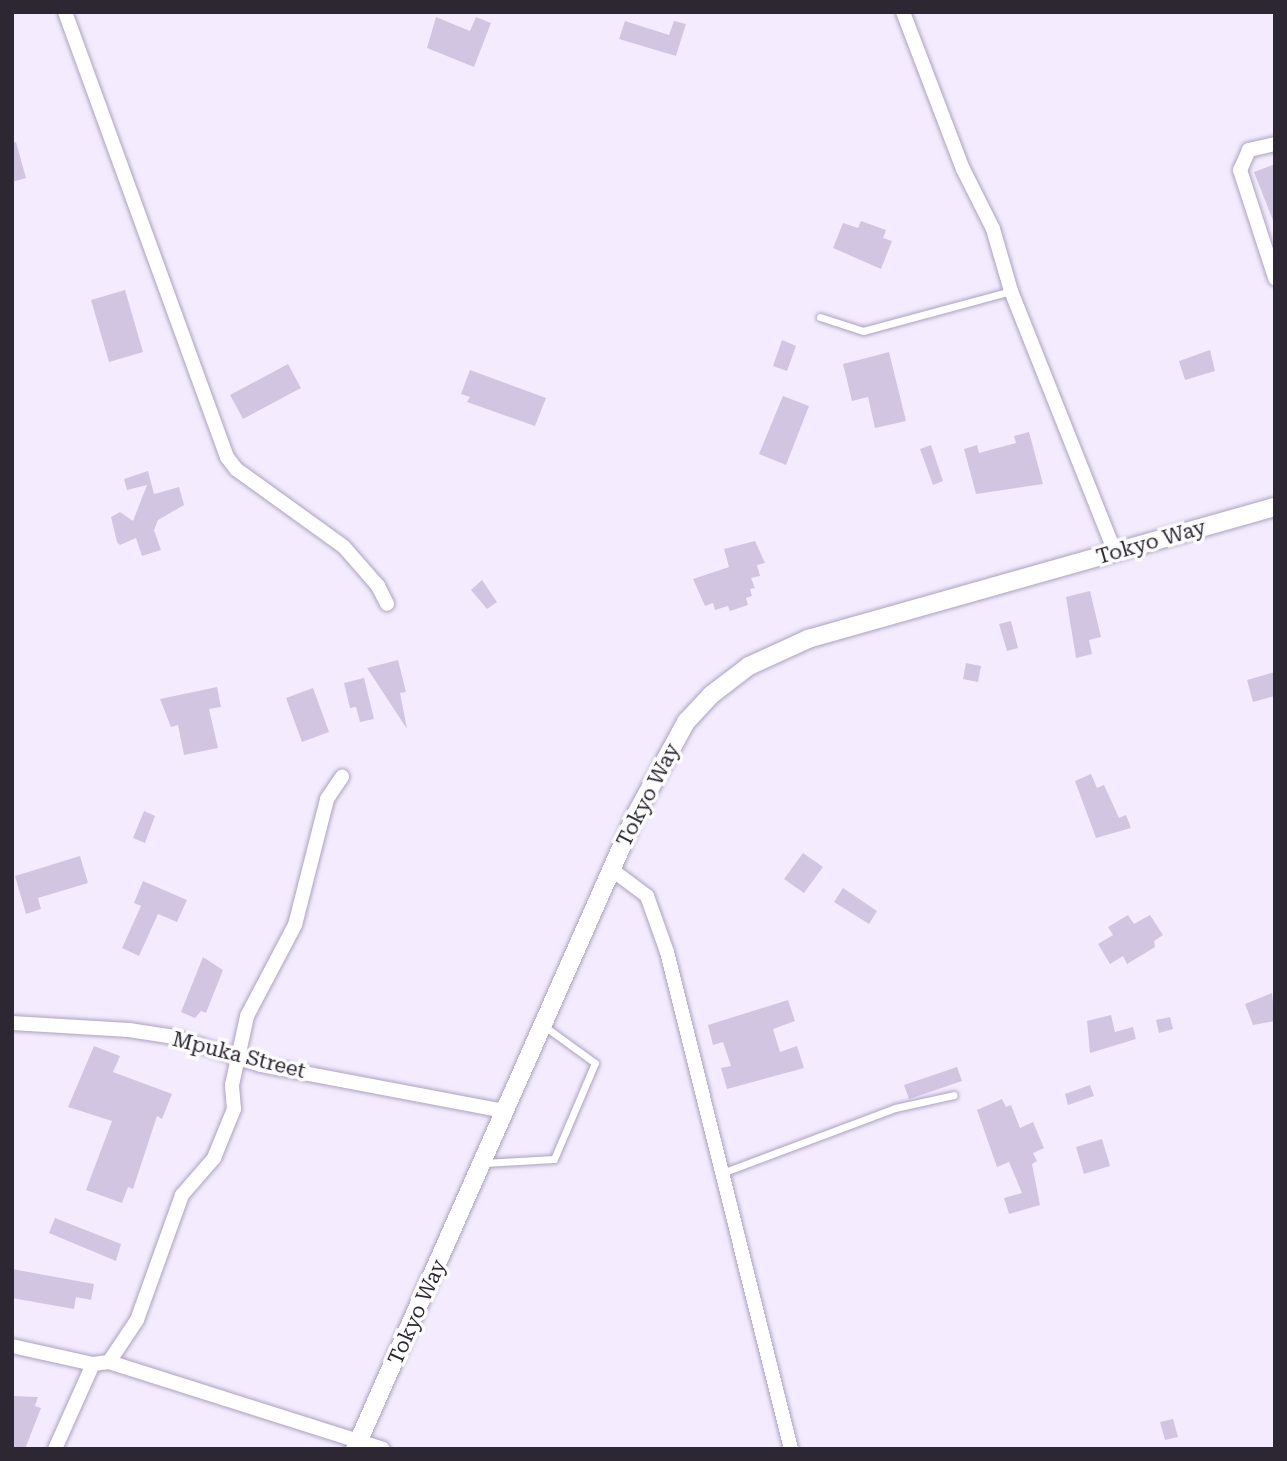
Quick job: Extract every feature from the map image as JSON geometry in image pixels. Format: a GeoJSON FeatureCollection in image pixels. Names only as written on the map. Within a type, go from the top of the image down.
{"type":"FeatureCollection","features":[{"type":"Feature","properties":{"kind":"street"},"geometry":{"type":"LineString","coordinates":[[65,12],[227,457],[243,474],[344,547],[378,586],[387,604]]}},
{"type":"Feature","properties":{"kind":"street"},"geometry":{"type":"LineString","coordinates":[[903,12],[963,169],[993,229],[1011,291],[1115,553]]}},
{"type":"Feature","properties":{"kind":"street"},"geometry":{"type":"LineString","coordinates":[[1275,144],[1249,150],[1240,170],[1275,278]]}},
{"type":"Feature","properties":{"kind":"street","name":"Tokyo Way"},"geometry":{"type":"LineString","coordinates":[[358,1444],[484,1163],[611,869],[686,722],[749,666],[808,639],[1275,506]]}},
{"type":"Feature","properties":{"kind":"street"},"geometry":{"type":"LineString","coordinates":[[108,1362],[137,1320],[182,1195],[214,1158],[234,1109],[232,1086],[250,1009],[295,925],[327,799],[342,777]]}},
{"type":"Feature","properties":{"kind":"street"},"geometry":{"type":"LineString","coordinates":[[611,869],[639,888],[653,906],[791,1449]]}},
{"type":"Feature","properties":{"kind":"street","name":"Mpuka Street"},"geometry":{"type":"LineString","coordinates":[[12,1023],[141,1032],[239,1058],[505,1111]]}},
{"type":"Feature","properties":{"kind":"street"},"geometry":{"type":"LineString","coordinates":[[12,1346],[93,1364],[108,1362],[291,1423],[383,1449]]}},
{"type":"Feature","properties":{"kind":"street"},"geometry":{"type":"LineString","coordinates":[[55,1449],[93,1364]]}},
{"type":"Feature","properties":{"kind":"lane"},"geometry":{"type":"LineString","coordinates":[[820,317],[863,331],[1011,291]]}},
{"type":"Feature","properties":{"kind":"lane"},"geometry":{"type":"LineString","coordinates":[[484,1163],[554,1158],[565,1135],[595,1063],[542,1026]]}},
{"type":"Feature","properties":{"kind":"lane"},"geometry":{"type":"LineString","coordinates":[[721,1174],[895,1108],[954,1095]]}},
{"type":"Feature","properties":{"kind":"building"},"geometry":{"type":"Polygon","coordinates":[[[436,17],[470,31],[476,17],[491,23],[474,67],[427,48],[436,17]]]}},
{"type":"Feature","properties":{"kind":"building"},"geometry":{"type":"Polygon","coordinates":[[[625,21],[669,35],[674,21],[686,24],[676,56],[619,39],[625,21]]]}},
{"type":"Feature","properties":{"kind":"building"},"geometry":{"type":"Polygon","coordinates":[[[16,142],[26,178],[12,182],[12,143],[16,142]]]}},
{"type":"Feature","properties":{"kind":"building"},"geometry":{"type":"Polygon","coordinates":[[[1275,164],[1275,223],[1274,223],[1254,172],[1275,164]]]}},
{"type":"Feature","properties":{"kind":"building"},"geometry":{"type":"Polygon","coordinates":[[[861,221],[886,230],[883,238],[892,241],[881,269],[833,248],[843,223],[858,228],[861,221]]]}},
{"type":"Feature","properties":{"kind":"building"},"geometry":{"type":"Polygon","coordinates":[[[125,290],[143,352],[109,362],[91,300],[125,290]]]}},
{"type":"Feature","properties":{"kind":"building"},"geometry":{"type":"Polygon","coordinates":[[[782,340],[796,346],[787,371],[773,366],[782,340]]]}},
{"type":"Feature","properties":{"kind":"building"},"geometry":{"type":"Polygon","coordinates":[[[1210,350],[1215,371],[1185,380],[1179,361],[1210,350]]]}},
{"type":"Feature","properties":{"kind":"building"},"geometry":{"type":"Polygon","coordinates":[[[889,352],[906,421],[875,428],[868,397],[852,401],[843,364],[889,352]]]}},
{"type":"Feature","properties":{"kind":"building"},"geometry":{"type":"Polygon","coordinates":[[[288,364],[301,388],[243,419],[230,395],[288,364]]]}},
{"type":"Feature","properties":{"kind":"building"},"geometry":{"type":"Polygon","coordinates":[[[470,370],[546,398],[535,426],[467,402],[470,397],[461,394],[470,370]]]}},
{"type":"Feature","properties":{"kind":"building"},"geometry":{"type":"Polygon","coordinates":[[[783,396],[809,406],[786,465],[759,454],[783,396]]]}},
{"type":"Feature","properties":{"kind":"building"},"geometry":{"type":"Polygon","coordinates":[[[1029,432],[1043,484],[976,494],[964,449],[977,445],[979,453],[1016,443],[1014,436],[1029,432]]]}},
{"type":"Feature","properties":{"kind":"building"},"geometry":{"type":"Polygon","coordinates":[[[931,445],[943,481],[933,485],[920,449],[931,445]]]}},
{"type":"Feature","properties":{"kind":"building"},"geometry":{"type":"Polygon","coordinates":[[[148,471],[154,494],[179,487],[184,505],[158,520],[154,530],[161,550],[142,556],[136,538],[120,545],[117,542],[111,517],[120,512],[133,521],[147,485],[127,490],[124,479],[148,471]]]}},
{"type":"Feature","properties":{"kind":"building"},"geometry":{"type":"Polygon","coordinates":[[[755,541],[765,563],[757,565],[760,576],[751,578],[755,588],[750,589],[752,596],[746,598],[748,605],[730,611],[728,606],[715,610],[713,603],[705,606],[693,579],[729,567],[724,549],[755,541]]]}},
{"type":"Feature","properties":{"kind":"building"},"geometry":{"type":"Polygon","coordinates":[[[482,580],[497,602],[487,609],[471,590],[482,580]]]}},
{"type":"Feature","properties":{"kind":"building"},"geometry":{"type":"Polygon","coordinates":[[[1090,591],[1101,637],[1089,640],[1092,654],[1076,658],[1066,597],[1090,591]]]}},
{"type":"Feature","properties":{"kind":"building"},"geometry":{"type":"Polygon","coordinates":[[[1011,621],[1018,648],[1007,651],[999,624],[1011,621]]]}},
{"type":"Feature","properties":{"kind":"building"},"geometry":{"type":"Polygon","coordinates":[[[398,660],[406,692],[400,693],[407,729],[367,668],[398,660]]]}},
{"type":"Feature","properties":{"kind":"building"},"geometry":{"type":"Polygon","coordinates":[[[966,663],[981,666],[978,682],[963,679],[966,663]]]}},
{"type":"Feature","properties":{"kind":"building"},"geometry":{"type":"Polygon","coordinates":[[[1275,672],[1275,696],[1253,702],[1247,680],[1275,672]]]}},
{"type":"Feature","properties":{"kind":"building"},"geometry":{"type":"Polygon","coordinates":[[[364,678],[374,719],[360,722],[356,707],[350,708],[344,683],[364,678]]]}},
{"type":"Feature","properties":{"kind":"building"},"geometry":{"type":"Polygon","coordinates":[[[217,687],[221,707],[209,709],[218,748],[184,755],[178,725],[171,727],[160,699],[217,687]]]}},
{"type":"Feature","properties":{"kind":"building"},"geometry":{"type":"Polygon","coordinates":[[[313,688],[329,732],[302,742],[286,698],[313,688]]]}},
{"type":"Feature","properties":{"kind":"building"},"geometry":{"type":"Polygon","coordinates":[[[1091,774],[1097,788],[1104,785],[1119,818],[1126,815],[1131,828],[1096,838],[1075,781],[1091,774]]]}},
{"type":"Feature","properties":{"kind":"building"},"geometry":{"type":"Polygon","coordinates":[[[144,811],[155,816],[145,843],[133,838],[144,811]]]}},
{"type":"Feature","properties":{"kind":"building"},"geometry":{"type":"Polygon","coordinates":[[[803,853],[823,867],[804,893],[784,879],[803,853]]]}},
{"type":"Feature","properties":{"kind":"building"},"geometry":{"type":"Polygon","coordinates":[[[80,856],[88,883],[38,898],[41,909],[26,914],[15,876],[80,856]]]}},
{"type":"Feature","properties":{"kind":"building"},"geometry":{"type":"Polygon","coordinates":[[[143,881],[187,900],[177,922],[158,914],[139,956],[122,948],[141,906],[134,903],[143,881]]]}},
{"type":"Feature","properties":{"kind":"building"},"geometry":{"type":"Polygon","coordinates":[[[843,888],[877,911],[869,924],[834,902],[843,888]]]}},
{"type":"Feature","properties":{"kind":"building"},"geometry":{"type":"Polygon","coordinates":[[[1128,915],[1134,924],[1150,915],[1163,935],[1154,941],[1155,947],[1127,964],[1123,956],[1110,964],[1098,944],[1113,935],[1108,927],[1128,915]]]}},
{"type":"Feature","properties":{"kind":"building"},"geometry":{"type":"Polygon","coordinates":[[[203,957],[223,970],[206,1013],[201,1011],[195,1018],[181,1012],[203,957]]]}},
{"type":"Feature","properties":{"kind":"building"},"geometry":{"type":"Polygon","coordinates":[[[1272,993],[1275,1021],[1253,1025],[1245,1004],[1272,993]]]}},
{"type":"Feature","properties":{"kind":"building"},"geometry":{"type":"Polygon","coordinates":[[[788,1000],[795,1021],[773,1029],[780,1052],[797,1046],[804,1068],[727,1089],[721,1068],[731,1066],[723,1042],[713,1045],[708,1025],[788,1000]]]}},
{"type":"Feature","properties":{"kind":"building"},"geometry":{"type":"Polygon","coordinates":[[[1111,1015],[1115,1032],[1133,1027],[1136,1039],[1090,1053],[1087,1021],[1111,1015]]]}},
{"type":"Feature","properties":{"kind":"building"},"geometry":{"type":"Polygon","coordinates":[[[1170,1017],[1173,1029],[1159,1033],[1156,1020],[1170,1017]]]}},
{"type":"Feature","properties":{"kind":"building"},"geometry":{"type":"Polygon","coordinates":[[[94,1046],[120,1056],[113,1072],[172,1094],[162,1119],[157,1116],[133,1189],[128,1187],[122,1203],[86,1190],[112,1121],[68,1107],[94,1046]]]}},
{"type":"Feature","properties":{"kind":"building"},"geometry":{"type":"Polygon","coordinates":[[[957,1067],[962,1081],[909,1099],[904,1085],[957,1067]]]}},
{"type":"Feature","properties":{"kind":"building"},"geometry":{"type":"Polygon","coordinates":[[[1090,1085],[1094,1096],[1068,1105],[1065,1094],[1090,1085]]]}},
{"type":"Feature","properties":{"kind":"building"},"geometry":{"type":"Polygon","coordinates":[[[1002,1099],[1006,1107],[1011,1105],[1020,1128],[1033,1122],[1044,1148],[1033,1153],[1037,1161],[1032,1164],[1040,1205],[1009,1214],[1004,1198],[1022,1193],[1009,1162],[997,1167],[977,1110],[1002,1099]]]}},
{"type":"Feature","properties":{"kind":"building"},"geometry":{"type":"Polygon","coordinates":[[[1102,1139],[1110,1166],[1084,1174],[1076,1147],[1102,1139]]]}},
{"type":"Feature","properties":{"kind":"building"},"geometry":{"type":"Polygon","coordinates":[[[55,1218],[121,1244],[116,1261],[49,1233],[55,1218]]]}},
{"type":"Feature","properties":{"kind":"building"},"geometry":{"type":"Polygon","coordinates":[[[12,1269],[94,1284],[91,1300],[76,1297],[74,1309],[12,1298],[12,1269]]]}},
{"type":"Feature","properties":{"kind":"building"},"geometry":{"type":"Polygon","coordinates":[[[12,1396],[38,1397],[35,1406],[41,1408],[25,1449],[12,1449],[12,1396]]]}},
{"type":"Feature","properties":{"kind":"building"},"geometry":{"type":"Polygon","coordinates":[[[1173,1419],[1178,1437],[1165,1440],[1160,1422],[1173,1419]]]}}]}
